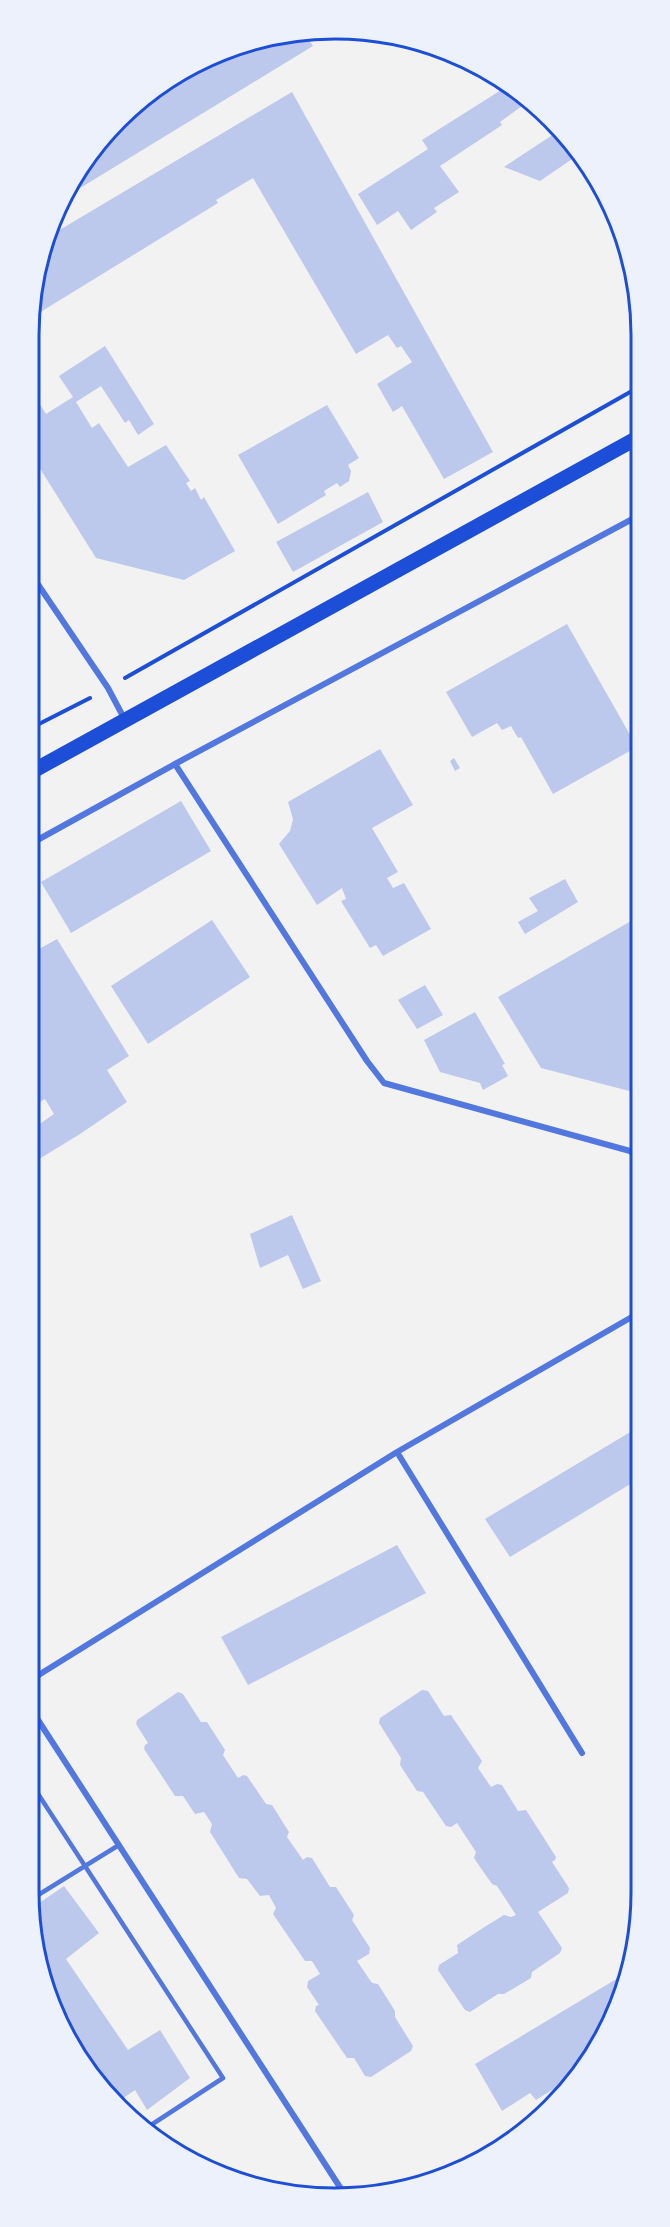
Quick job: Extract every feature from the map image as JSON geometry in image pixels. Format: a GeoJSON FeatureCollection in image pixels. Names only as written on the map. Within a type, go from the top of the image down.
{"type":"FeatureCollection","features":[{"type":"Feature","properties":{"kind":"main road"},"geometry":{"type":"LineString","coordinates":[[39,768],[631,441]]}},
{"type":"Feature","properties":{"kind":"street"},"geometry":{"type":"LineString","coordinates":[[39,839],[631,520]]}},
{"type":"Feature","properties":{"kind":"street"},"geometry":{"type":"LineString","coordinates":[[39,587],[108,688],[125,720]]}},
{"type":"Feature","properties":{"kind":"street"},"geometry":{"type":"LineString","coordinates":[[175,764],[367,1061],[384,1083],[631,1152]]}},
{"type":"Feature","properties":{"kind":"street"},"geometry":{"type":"LineString","coordinates":[[39,1675],[397,1452],[631,1317]]}},
{"type":"Feature","properties":{"kind":"street"},"geometry":{"type":"LineString","coordinates":[[397,1452],[582,1753]]}},
{"type":"Feature","properties":{"kind":"street"},"geometry":{"type":"LineString","coordinates":[[39,1721],[340,2188]]}},
{"type":"Feature","properties":{"kind":"lane"},"geometry":{"type":"LineString","coordinates":[[39,1796],[223,2078],[152,2124]]}},
{"type":"Feature","properties":{"kind":"lane"},"geometry":{"type":"LineString","coordinates":[[39,1894],[119,1845]]}},
{"type":"Feature","properties":{"kind":"path"},"geometry":{"type":"LineString","coordinates":[[39,724],[108,688],[631,392]]}},
{"type":"Feature","properties":{"kind":"building"},"geometry":{"type":"Polygon","coordinates":[[[309,41],[313,46],[78,189],[112,140],[140,112],[187,79],[222,62],[258,49],[309,41]]]}},
{"type":"Feature","properties":{"kind":"building"},"geometry":{"type":"Polygon","coordinates":[[[501,90],[522,106],[500,122],[502,125],[440,166],[459,192],[434,208],[437,212],[411,230],[398,211],[377,225],[358,194],[428,149],[422,140],[501,90]]]}},
{"type":"Feature","properties":{"kind":"building"},"geometry":{"type":"Polygon","coordinates":[[[292,92],[493,452],[444,479],[402,406],[393,412],[377,384],[412,362],[401,346],[397,348],[388,335],[356,354],[253,178],[216,200],[218,203],[40,312],[49,258],[59,230],[292,92]]]}},
{"type":"Feature","properties":{"kind":"building"},"geometry":{"type":"Polygon","coordinates":[[[553,135],[573,159],[540,181],[504,167],[553,135]]]}},
{"type":"Feature","properties":{"kind":"building"},"geometry":{"type":"Polygon","coordinates":[[[105,346],[154,424],[138,435],[129,420],[125,423],[101,386],[76,402],[92,428],[99,423],[128,467],[166,445],[190,481],[186,483],[191,491],[195,488],[201,500],[204,497],[235,551],[184,580],[96,558],[39,467],[39,403],[46,414],[73,397],[59,376],[105,346]]]}},
{"type":"Feature","properties":{"kind":"building"},"geometry":{"type":"Polygon","coordinates":[[[327,405],[359,458],[348,465],[351,471],[349,481],[340,487],[337,483],[324,491],[326,495],[278,524],[238,455],[327,405]]]}},
{"type":"Feature","properties":{"kind":"building"},"geometry":{"type":"Polygon","coordinates":[[[368,492],[383,522],[293,572],[276,542],[368,492]]]}},
{"type":"Feature","properties":{"kind":"building"},"geometry":{"type":"Polygon","coordinates":[[[567,624],[631,736],[631,750],[553,794],[521,737],[518,738],[511,726],[502,730],[497,723],[472,737],[446,692],[567,624]]]}},
{"type":"Feature","properties":{"kind":"building"},"geometry":{"type":"Polygon","coordinates":[[[380,749],[413,805],[372,828],[398,872],[387,878],[393,888],[404,883],[431,929],[383,956],[376,945],[370,948],[341,901],[346,899],[342,888],[317,905],[279,844],[290,831],[293,819],[288,802],[380,749]]]}},
{"type":"Feature","properties":{"kind":"building"},"geometry":{"type":"Polygon","coordinates":[[[454,758],[460,768],[455,771],[450,761],[454,758]]]}},
{"type":"Feature","properties":{"kind":"building"},"geometry":{"type":"Polygon","coordinates":[[[181,801],[211,851],[71,933],[41,882],[181,801]]]}},
{"type":"Feature","properties":{"kind":"building"},"geometry":{"type":"Polygon","coordinates":[[[565,879],[578,902],[525,934],[518,922],[538,911],[529,898],[565,879]]]}},
{"type":"Feature","properties":{"kind":"building"},"geometry":{"type":"Polygon","coordinates":[[[212,920],[250,977],[148,1044],[111,986],[212,920]]]}},
{"type":"Feature","properties":{"kind":"building"},"geometry":{"type":"Polygon","coordinates":[[[631,921],[631,1091],[541,1068],[498,997],[631,921]]]}},
{"type":"Feature","properties":{"kind":"building"},"geometry":{"type":"Polygon","coordinates":[[[57,939],[129,1056],[107,1070],[127,1102],[39,1159],[39,1124],[54,1114],[45,1099],[39,1102],[39,949],[57,939]]]}},
{"type":"Feature","properties":{"kind":"building"},"geometry":{"type":"Polygon","coordinates":[[[425,985],[443,1015],[417,1029],[398,1000],[425,985]]]}},
{"type":"Feature","properties":{"kind":"building"},"geometry":{"type":"Polygon","coordinates":[[[475,1012],[505,1064],[502,1065],[508,1076],[483,1090],[480,1083],[440,1072],[424,1040],[475,1012]]]}},
{"type":"Feature","properties":{"kind":"building"},"geometry":{"type":"Polygon","coordinates":[[[292,1215],[321,1281],[303,1289],[288,1255],[260,1268],[250,1234],[292,1215]]]}},
{"type":"Feature","properties":{"kind":"building"},"geometry":{"type":"Polygon","coordinates":[[[631,1432],[631,1484],[510,1557],[485,1519],[631,1432]]]}},
{"type":"Feature","properties":{"kind":"building"},"geometry":{"type":"Polygon","coordinates":[[[397,1545],[426,1593],[248,1685],[221,1637],[397,1545]]]}},
{"type":"Feature","properties":{"kind":"building"},"geometry":{"type":"Polygon","coordinates":[[[422,1690],[428,1691],[444,1716],[451,1715],[482,1761],[478,1768],[491,1787],[497,1784],[502,1785],[518,1811],[526,1810],[556,1857],[552,1862],[569,1888],[568,1893],[538,1912],[562,1948],[560,1953],[532,1972],[531,1978],[504,1994],[498,1994],[470,2012],[465,2010],[438,1970],[439,1965],[458,1953],[457,1945],[486,1926],[504,1915],[511,1917],[516,1915],[497,1886],[492,1884],[474,1858],[476,1852],[457,1823],[451,1827],[446,1826],[423,1792],[417,1791],[400,1765],[401,1758],[379,1723],[380,1718],[422,1690]]]}},
{"type":"Feature","properties":{"kind":"building"},"geometry":{"type":"Polygon","coordinates":[[[178,1692],[183,1694],[201,1722],[207,1722],[225,1750],[223,1755],[238,1778],[243,1775],[247,1776],[266,1804],[272,1805],[289,1832],[287,1837],[303,1860],[307,1857],[312,1858],[330,1887],[336,1887],[354,1915],[352,1920],[370,1948],[369,1954],[357,1961],[372,1983],[378,1984],[413,2046],[411,2051],[371,2077],[365,2076],[354,2058],[347,2058],[315,2011],[316,2006],[319,2005],[307,1987],[308,1981],[320,1974],[312,1961],[305,1961],[273,1914],[276,1908],[269,1895],[260,1896],[247,1879],[239,1878],[210,1832],[212,1824],[204,1812],[195,1814],[183,1796],[175,1796],[144,1749],[148,1743],[136,1724],[137,1720],[178,1692]]]}},
{"type":"Feature","properties":{"kind":"building"},"geometry":{"type":"Polygon","coordinates":[[[64,1886],[99,1933],[66,1959],[128,2050],[160,2030],[190,2078],[147,2110],[135,2090],[123,2098],[112,2087],[89,2056],[70,2023],[49,1969],[40,1903],[64,1886]]]}},
{"type":"Feature","properties":{"kind":"building"},"geometry":{"type":"Polygon","coordinates":[[[618,1978],[600,2023],[581,2056],[559,2085],[536,2100],[530,2093],[502,2111],[475,2064],[618,1978]]]}}]}
